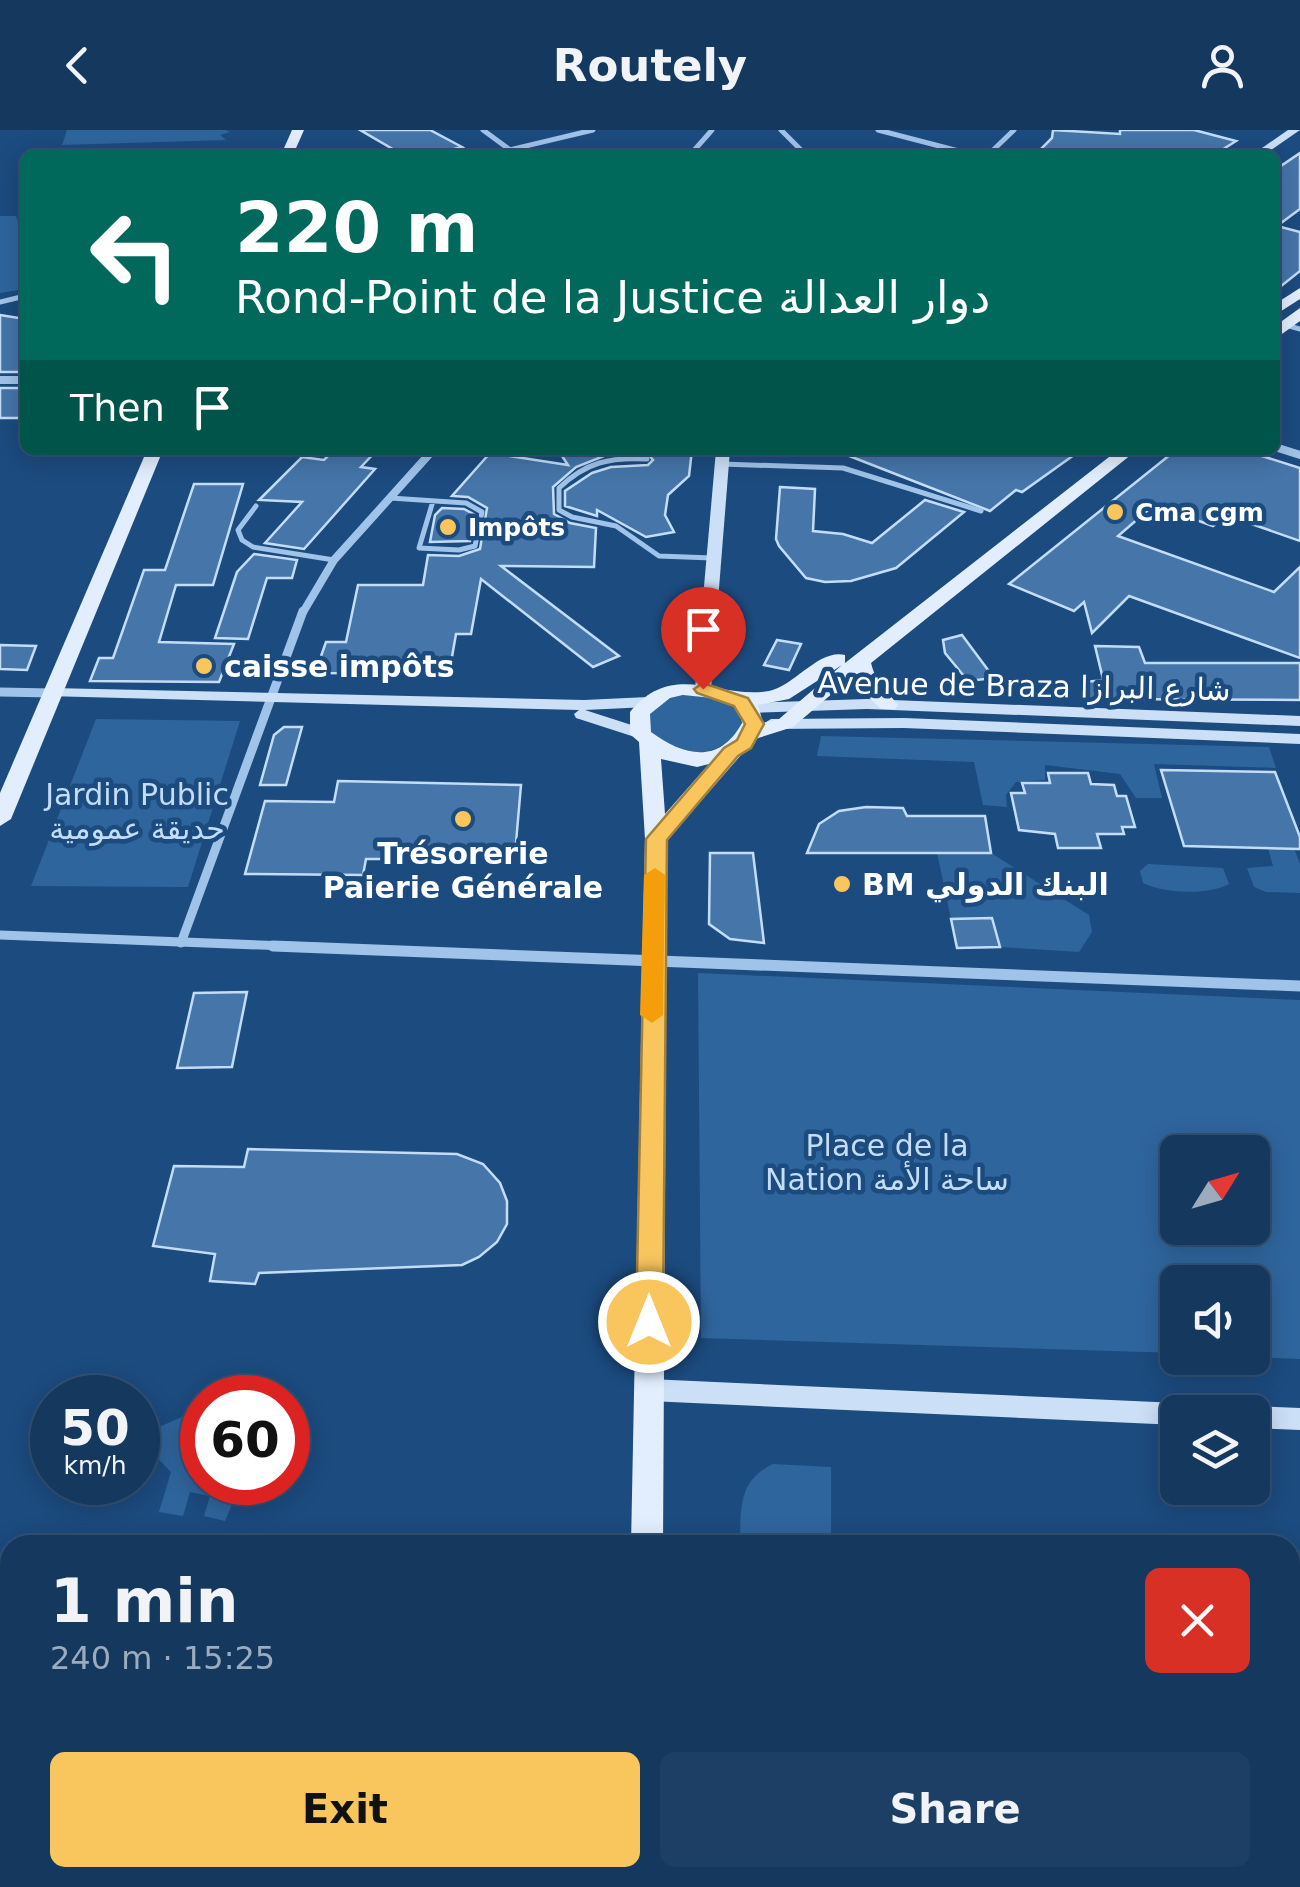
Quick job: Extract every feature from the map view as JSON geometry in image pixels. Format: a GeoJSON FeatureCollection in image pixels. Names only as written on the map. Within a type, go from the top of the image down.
{"type":"FeatureCollection","features":[{"type":"Feature","properties":{"kind":"main road"},"geometry":{"type":"LineString","coordinates":[[1265,150],[1295,130]]}},
{"type":"Feature","properties":{"kind":"main road"},"geometry":{"type":"LineString","coordinates":[[1280,307],[1300,292]]}},
{"type":"Feature","properties":{"kind":"main road"},"geometry":{"type":"LineString","coordinates":[[1284,328],[1300,313]]}},
{"type":"Feature","properties":{"kind":"main road"},"geometry":{"type":"LineString","coordinates":[[0,819],[153,455]]}},
{"type":"Feature","properties":{"kind":"main road"},"geometry":{"type":"LineString","coordinates":[[656,839],[731,752],[749,716],[888,626],[1100,455]]}},
{"type":"Feature","properties":{"kind":"main road"},"geometry":{"type":"LineString","coordinates":[[52,693],[620,706],[648,702],[663,694],[703,689],[749,716],[786,723],[1123,455]]}},
{"type":"Feature","properties":{"kind":"main road"},"geometry":{"type":"LineString","coordinates":[[703,689],[723,457]]}},
{"type":"Feature","properties":{"kind":"main road"},"geometry":{"type":"LineString","coordinates":[[861,662],[866,684],[888,706]]}},
{"type":"Feature","properties":{"kind":"main road"},"geometry":{"type":"LineString","coordinates":[[646,1535],[656,839],[645,739],[638,723],[648,702]]}},
{"type":"Feature","properties":{"kind":"main road"},"geometry":{"type":"LineString","coordinates":[[536,704],[606,720],[678,756],[696,758],[731,752]]}},
{"type":"Feature","properties":{"kind":"main road","name":"Avenue de Braza شارع البرازا"},"geometry":{"type":"LineString","coordinates":[[749,716],[804,708],[888,706],[1298,730]]}},
{"type":"Feature","properties":{"kind":"main road","name":"Avenue de Braza شارع البرازا"},"geometry":{"type":"LineString","coordinates":[[786,723],[1298,730]]}},
{"type":"Feature","properties":{"kind":"main road"},"geometry":{"type":"LineString","coordinates":[[649,1390],[1160,1413]]}},
{"type":"Feature","properties":{"kind":"main road"},"geometry":{"type":"LineString","coordinates":[[1270,1418],[1300,1419]]}},
{"type":"Feature","properties":{"kind":"street"},"geometry":{"type":"LineString","coordinates":[[483,130],[507,150],[593,130]]}},
{"type":"Feature","properties":{"kind":"street"},"geometry":{"type":"LineString","coordinates":[[694,150],[712,130]]}},
{"type":"Feature","properties":{"kind":"street"},"geometry":{"type":"LineString","coordinates":[[781,130],[801,150]]}},
{"type":"Feature","properties":{"kind":"street"},"geometry":{"type":"LineString","coordinates":[[878,130],[955,150]]}},
{"type":"Feature","properties":{"kind":"street"},"geometry":{"type":"LineString","coordinates":[[993,150],[1014,130]]}},
{"type":"Feature","properties":{"kind":"street"},"geometry":{"type":"LineString","coordinates":[[181,943],[300,615],[334,560],[429,455]]}},
{"type":"Feature","properties":{"kind":"street"},"geometry":{"type":"LineString","coordinates":[[0,692],[52,693]]}},
{"type":"Feature","properties":{"kind":"street"},"geometry":{"type":"LineString","coordinates":[[0,935],[1300,986]]}},
{"type":"Feature","properties":{"kind":"lane"},"geometry":{"type":"LineString","coordinates":[[723,457],[843,468],[981,511]]}},
{"type":"Feature","properties":{"kind":"lane"},"geometry":{"type":"LineString","coordinates":[[648,459],[618,458],[582,466],[559,488],[559,510],[572,518],[607,522],[659,556],[712,558]]}},
{"type":"Feature","properties":{"kind":"lane"},"geometry":{"type":"LineString","coordinates":[[390,498],[433,501],[478,506],[482,512],[475,546],[433,551],[420,548],[433,501]]}},
{"type":"Feature","properties":{"kind":"lane"},"geometry":{"type":"LineString","coordinates":[[256,506],[238,530],[242,540],[253,547],[334,560]]}},
{"type":"Feature","properties":{"kind":"green space"},"geometry":{"type":"Polygon","coordinates":[[[67,130],[230,132],[220,135],[226,140],[62,145],[67,130]]]}},
{"type":"Feature","properties":{"kind":"green space"},"geometry":{"type":"Polygon","coordinates":[[[0,216],[16,216],[20,228],[20,290],[0,293],[0,216]]]}},
{"type":"Feature","properties":{"kind":"green space"},"geometry":{"type":"Polygon","coordinates":[[[685,695],[731,706],[737,712],[741,731],[717,748],[695,752],[647,731],[649,712],[670,698],[685,695]]]}},
{"type":"Feature","properties":{"kind":"green space","name":"Jardin Public حديقة عمومية"},"geometry":{"type":"Polygon","coordinates":[[[96,719],[240,721],[188,887],[31,886],[96,719]]]}},
{"type":"Feature","properties":{"kind":"green space"},"geometry":{"type":"Polygon","coordinates":[[[821,736],[1269,747],[1276,768],[1154,764],[1162,798],[1136,798],[1120,774],[1045,765],[1045,780],[1016,782],[1006,795],[1007,807],[983,805],[974,762],[817,756],[821,736]]]}},
{"type":"Feature","properties":{"kind":"green space"},"geometry":{"type":"Polygon","coordinates":[[[1268,848],[1294,848],[1300,864],[1300,893],[1266,892],[1254,887],[1247,868],[1273,866],[1268,848]]]}},
{"type":"Feature","properties":{"kind":"green space"},"geometry":{"type":"Polygon","coordinates":[[[937,853],[991,853],[1089,915],[1092,932],[1079,952],[1000,947],[992,918],[951,919],[937,853]]]}},
{"type":"Feature","properties":{"kind":"green space"},"geometry":{"type":"Polygon","coordinates":[[[1148,864],[1223,868],[1229,884],[1199,891],[1163,889],[1143,883],[1140,871],[1148,864]]]}},
{"type":"Feature","properties":{"kind":"green space","name":"Place de la Nation ساحة الأمة"},"geometry":{"type":"Polygon","coordinates":[[[698,973],[1300,1000],[1300,1359],[1270,1358],[1270,1265],[1160,1265],[1160,1352],[701,1338],[698,973]]]}},
{"type":"Feature","properties":{"kind":"green space"},"geometry":{"type":"Polygon","coordinates":[[[180,1418],[180,1505],[186,1505],[183,1516],[159,1512],[171,1472],[160,1461],[160,1427],[180,1418]]]}},
{"type":"Feature","properties":{"kind":"green space"},"geometry":{"type":"Polygon","coordinates":[[[773,1464],[831,1467],[831,1535],[740,1535],[743,1498],[761,1471],[773,1464]]]}},
{"type":"Feature","properties":{"kind":"green space"},"geometry":{"type":"Polygon","coordinates":[[[207,1505],[232,1505],[225,1521],[204,1516],[207,1505]]]}},
{"type":"Feature","properties":{"kind":"building"},"geometry":{"type":"Polygon","coordinates":[[[360,130],[430,130],[462,147],[450,150],[394,150],[360,130]]]}},
{"type":"Feature","properties":{"kind":"building"},"geometry":{"type":"Polygon","coordinates":[[[1053,130],[1120,134],[1120,130],[1194,130],[1236,141],[1222,150],[1040,150],[1052,138],[1053,130]]]}},
{"type":"Feature","properties":{"kind":"building"},"geometry":{"type":"Polygon","coordinates":[[[1300,153],[1300,209],[1280,224],[1280,167],[1300,153]]]}},
{"type":"Feature","properties":{"kind":"building"},"geometry":{"type":"Polygon","coordinates":[[[1280,227],[1300,232],[1300,271],[1280,287],[1280,227]]]}},
{"type":"Feature","properties":{"kind":"building"},"geometry":{"type":"Polygon","coordinates":[[[0,315],[20,318],[20,372],[0,372],[0,315]]]}},
{"type":"Feature","properties":{"kind":"building"},"geometry":{"type":"Polygon","coordinates":[[[0,388],[20,388],[20,418],[0,418],[0,388]]]}},
{"type":"Feature","properties":{"kind":"building"},"geometry":{"type":"Polygon","coordinates":[[[329,455],[372,455],[361,467],[375,469],[304,549],[265,543],[302,502],[259,500],[302,457],[324,460],[329,455]]]}},
{"type":"Feature","properties":{"kind":"building"},"geometry":{"type":"Polygon","coordinates":[[[488,455],[568,465],[561,455],[606,455],[576,467],[553,487],[554,514],[570,523],[596,528],[594,567],[501,566],[619,656],[593,667],[481,579],[471,634],[456,634],[449,674],[315,673],[326,642],[346,642],[358,585],[423,585],[428,555],[459,556],[480,549],[487,508],[468,497],[452,496],[488,455]]]}},
{"type":"Feature","properties":{"kind":"building"},"geometry":{"type":"Polygon","coordinates":[[[649,455],[691,455],[689,476],[668,495],[665,515],[674,532],[646,537],[597,510],[597,516],[565,506],[565,491],[592,473],[611,467],[648,465],[653,460],[649,455]]]}},
{"type":"Feature","properties":{"kind":"building"},"geometry":{"type":"Polygon","coordinates":[[[847,455],[1074,455],[1022,492],[1016,490],[990,511],[847,455]]]}},
{"type":"Feature","properties":{"kind":"building"},"geometry":{"type":"Polygon","coordinates":[[[1170,455],[1259,455],[1300,468],[1300,541],[1226,515],[1213,526],[1154,505],[1118,536],[1274,592],[1300,567],[1300,658],[1129,596],[1092,633],[1084,602],[1074,611],[1009,584],[1170,455]]]}},
{"type":"Feature","properties":{"kind":"building"},"geometry":{"type":"Polygon","coordinates":[[[194,484],[243,484],[213,585],[176,585],[159,642],[234,644],[219,682],[90,681],[99,658],[113,658],[144,570],[165,570],[194,484]]]}},
{"type":"Feature","properties":{"kind":"building"},"geometry":{"type":"Polygon","coordinates":[[[780,487],[815,489],[813,531],[843,534],[872,543],[925,500],[964,512],[896,568],[851,581],[825,582],[806,578],[779,546],[776,539],[780,487]]]}},
{"type":"Feature","properties":{"kind":"building"},"geometry":{"type":"Polygon","coordinates":[[[442,508],[464,509],[475,515],[470,541],[430,542],[435,515],[442,508]]]}},
{"type":"Feature","properties":{"kind":"building"},"geometry":{"type":"Polygon","coordinates":[[[254,554],[297,560],[292,578],[267,578],[248,639],[215,638],[237,572],[254,554]]]}},
{"type":"Feature","properties":{"kind":"building"},"geometry":{"type":"Polygon","coordinates":[[[962,635],[994,678],[968,681],[945,653],[943,640],[962,635]]]}},
{"type":"Feature","properties":{"kind":"building"},"geometry":{"type":"Polygon","coordinates":[[[777,640],[801,644],[789,670],[764,665],[777,640]]]}},
{"type":"Feature","properties":{"kind":"building"},"geometry":{"type":"Polygon","coordinates":[[[0,645],[36,646],[27,670],[0,669],[0,645]]]}},
{"type":"Feature","properties":{"kind":"building"},"geometry":{"type":"Polygon","coordinates":[[[1095,646],[1139,647],[1145,663],[1300,663],[1300,700],[1084,699],[1083,682],[1108,680],[1103,679],[1095,646]]]}},
{"type":"Feature","properties":{"kind":"building"},"geometry":{"type":"Polygon","coordinates":[[[284,727],[302,727],[286,785],[260,785],[274,735],[284,727]]]}},
{"type":"Feature","properties":{"kind":"building"},"geometry":{"type":"Polygon","coordinates":[[[1161,770],[1275,772],[1300,837],[1300,849],[1184,846],[1161,770]]]}},
{"type":"Feature","properties":{"kind":"building"},"geometry":{"type":"Polygon","coordinates":[[[1048,773],[1088,773],[1091,784],[1114,785],[1117,796],[1126,796],[1135,827],[1122,827],[1124,834],[1097,834],[1101,848],[1058,848],[1055,834],[1019,830],[1011,793],[1025,793],[1022,783],[1050,783],[1048,773]]]}},
{"type":"Feature","properties":{"kind":"building"},"geometry":{"type":"Polygon","coordinates":[[[338,781],[521,785],[515,854],[386,853],[385,859],[366,859],[363,875],[245,874],[265,801],[334,802],[338,781]]]}},
{"type":"Feature","properties":{"kind":"building"},"geometry":{"type":"Polygon","coordinates":[[[903,808],[907,816],[985,816],[991,853],[807,853],[819,824],[839,811],[903,808]]]}},
{"type":"Feature","properties":{"kind":"building"},"geometry":{"type":"Polygon","coordinates":[[[710,853],[753,853],[764,943],[730,939],[709,924],[710,853]]]}},
{"type":"Feature","properties":{"kind":"building"},"geometry":{"type":"Polygon","coordinates":[[[992,918],[1000,947],[957,948],[951,919],[992,918]]]}},
{"type":"Feature","properties":{"kind":"building"},"geometry":{"type":"Polygon","coordinates":[[[247,992],[232,1067],[177,1068],[194,993],[247,992]]]}},
{"type":"Feature","properties":{"kind":"building"},"geometry":{"type":"Polygon","coordinates":[[[248,1149],[457,1154],[483,1164],[500,1183],[507,1201],[507,1224],[497,1242],[462,1265],[259,1273],[255,1284],[210,1281],[215,1254],[153,1246],[174,1166],[244,1167],[248,1149]]]}},
{"type":"Feature","properties":{"kind":"slow traffic"},"geometry":{"type":"LineString","coordinates":[[652,1015],[655,875]]}},
{"type":"Feature","properties":{"kind":"place","name":"Cma cgm"},"geometry":{"type":"Point","coordinates":[1115,512]}},
{"type":"Feature","properties":{"kind":"place","name":"Impôts"},"geometry":{"type":"Point","coordinates":[448,527]}},
{"type":"Feature","properties":{"kind":"place","name":"caisse impôts"},"geometry":{"type":"Point","coordinates":[204,666]}},
{"type":"Feature","properties":{"kind":"place","name":"Trésorerie Paierie Générale"},"geometry":{"type":"Point","coordinates":[463,819]}},
{"type":"Feature","properties":{"kind":"place","name":"BM البنك الدولي"},"geometry":{"type":"Point","coordinates":[842,884]}},
{"type":"Feature","properties":{"kind":"route"},"geometry":{"type":"LineString","coordinates":[[649,1322],[656,839],[731,752],[744,744],[754,724],[741,702],[703,689]]}}]}
